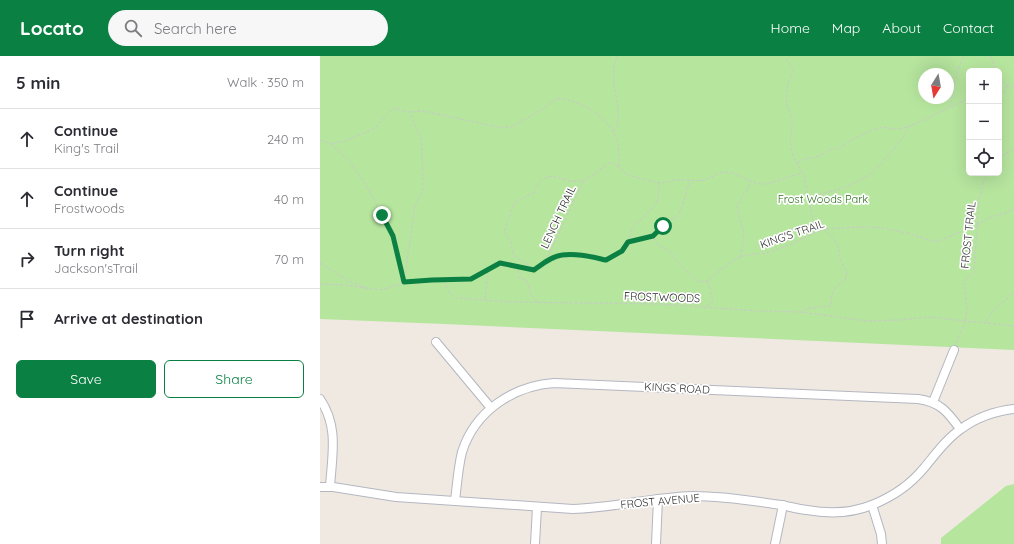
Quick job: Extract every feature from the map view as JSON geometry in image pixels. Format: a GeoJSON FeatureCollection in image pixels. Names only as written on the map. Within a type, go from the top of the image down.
{"type":"FeatureCollection","features":[{"type":"Feature","properties":{"kind":"street"},"geometry":{"type":"LineString","coordinates":[[436,342],[491,408]]}},
{"type":"Feature","properties":{"kind":"street"},"geometry":{"type":"LineString","coordinates":[[933,402],[954,350]]}},
{"type":"Feature","properties":{"kind":"street","name":"KINGS ROAD"},"geometry":{"type":"LineString","coordinates":[[454,501],[459,466],[466,443],[476,425],[491,408],[506,397],[534,385],[554,383],[918,399],[933,402],[947,412],[960,429]]}},
{"type":"Feature","properties":{"kind":"street"},"geometry":{"type":"LineString","coordinates":[[320,399],[327,412],[333,432],[330,487]]}},
{"type":"Feature","properties":{"kind":"street","name":"FROST AVENUE"},"geometry":{"type":"LineString","coordinates":[[320,487],[330,487],[396,497],[573,509],[591,509],[658,499],[693,496],[783,505],[823,512],[848,511],[872,505],[890,497],[915,478],[931,458],[960,429],[992,414],[1014,409]]}},
{"type":"Feature","properties":{"kind":"street"},"geometry":{"type":"LineString","coordinates":[[656,544],[658,499]]}},
{"type":"Feature","properties":{"kind":"street"},"geometry":{"type":"LineString","coordinates":[[775,544],[783,505]]}},
{"type":"Feature","properties":{"kind":"street"},"geometry":{"type":"LineString","coordinates":[[872,505],[881,534],[882,544]]}},
{"type":"Feature","properties":{"kind":"street"},"geometry":{"type":"LineString","coordinates":[[536,544],[537,507]]}},
{"type":"Feature","properties":{"kind":"path"},"geometry":{"type":"LineString","coordinates":[[613,131],[617,126],[618,110],[614,86],[614,66],[617,56]]}},
{"type":"Feature","properties":{"kind":"path"},"geometry":{"type":"LineString","coordinates":[[950,107],[957,72],[964,56]]}},
{"type":"Feature","properties":{"kind":"path"},"geometry":{"type":"LineString","coordinates":[[991,56],[994,68]]}},
{"type":"Feature","properties":{"kind":"path"},"geometry":{"type":"LineString","coordinates":[[786,59],[794,69],[788,82],[786,104],[792,119],[790,142],[793,156],[802,173],[813,220],[831,236],[838,245],[840,258],[847,272],[845,280],[834,289],[831,298],[831,306],[809,308],[801,312]]}},
{"type":"Feature","properties":{"kind":"path"},"geometry":{"type":"LineString","coordinates":[[1002,81],[1007,85],[1014,87]]}},
{"type":"Feature","properties":{"kind":"path"},"geometry":{"type":"LineString","coordinates":[[1002,94],[1004,93],[1007,85]]}},
{"type":"Feature","properties":{"kind":"path"},"geometry":{"type":"LineString","coordinates":[[330,144],[345,141],[375,128],[394,108],[409,112],[424,111],[501,128],[514,126],[550,104],[553,100],[560,98],[580,104],[605,121],[613,131],[618,145],[620,168]]}},
{"type":"Feature","properties":{"kind":"path"},"geometry":{"type":"LineString","coordinates":[[797,163],[804,158],[820,156],[830,149],[838,149],[848,141],[880,128],[889,127],[896,130],[908,126],[966,99]]}},
{"type":"Feature","properties":{"kind":"path"},"geometry":{"type":"LineString","coordinates":[[404,282],[414,206],[423,189],[422,141],[409,112]]}},
{"type":"Feature","properties":{"kind":"path"},"geometry":{"type":"LineString","coordinates":[[808,197],[837,190],[869,175],[905,135],[908,126]]}},
{"type":"Feature","properties":{"kind":"path"},"geometry":{"type":"LineString","coordinates":[[320,140],[330,144],[349,161],[366,185],[393,236],[404,282]]}},
{"type":"Feature","properties":{"kind":"path"},"geometry":{"type":"LineString","coordinates":[[1002,156],[1014,149]]}},
{"type":"Feature","properties":{"kind":"path"},"geometry":{"type":"LineString","coordinates":[[534,270],[513,255],[511,242],[504,231],[515,202],[534,193],[537,183],[541,180],[553,176],[573,182],[584,180],[610,162],[626,174],[659,183],[679,180],[702,180],[720,173],[728,172],[750,182],[763,184],[802,173]]}},
{"type":"Feature","properties":{"kind":"path","name":"FROST TRAIL"},"geometry":{"type":"LineString","coordinates":[[954,350],[965,321],[967,309],[964,282],[974,272],[979,199],[985,176]]}},
{"type":"Feature","properties":{"kind":"path","name":"LENCH TRAIL"},"geometry":{"type":"LineString","coordinates":[[546,262],[584,180]]}},
{"type":"Feature","properties":{"kind":"path"},"geometry":{"type":"LineString","coordinates":[[628,242],[653,236],[668,219],[676,218],[683,208],[690,180]]}},
{"type":"Feature","properties":{"kind":"path"},"geometry":{"type":"LineString","coordinates":[[740,257],[744,241],[744,229],[740,222],[737,206],[742,195],[747,191],[750,182]]}},
{"type":"Feature","properties":{"kind":"path"},"geometry":{"type":"LineString","coordinates":[[320,284],[344,285],[380,290],[404,282],[471,279],[500,263],[534,270],[561,255],[587,256],[606,260],[622,251],[628,242],[632,229],[656,204],[659,183]]}},
{"type":"Feature","properties":{"kind":"path","name":"KING'S TRAIL"},"geometry":{"type":"LineString","coordinates":[[708,281],[720,270],[740,257],[766,253],[789,245],[823,229],[862,227],[883,228],[907,232],[936,242],[977,225],[989,218],[1014,209]]}},
{"type":"Feature","properties":{"kind":"path"},"geometry":{"type":"LineString","coordinates":[[653,236],[657,244],[671,253],[681,266],[698,282],[708,281],[712,301],[707,306]]}},
{"type":"Feature","properties":{"kind":"path"},"geometry":{"type":"LineString","coordinates":[[320,263],[349,281],[368,289]]}},
{"type":"Feature","properties":{"kind":"path"},"geometry":{"type":"LineString","coordinates":[[516,266],[520,278],[527,281],[531,295],[540,303]]}},
{"type":"Feature","properties":{"kind":"path"},"geometry":{"type":"LineString","coordinates":[[485,300],[488,278],[487,271]]}},
{"type":"Feature","properties":{"kind":"path","name":"FROSTWOODS"},"geometry":{"type":"LineString","coordinates":[[443,280],[449,292],[456,298],[540,303],[621,303],[707,306],[758,311],[801,312],[867,321],[928,317],[1014,326]]}},
{"type":"Feature","properties":{"kind":"path"},"geometry":{"type":"LineString","coordinates":[[986,322],[992,312],[1014,292]]}},
{"type":"Feature","properties":{"kind":"green space","name":"Frost Woods Park"},"geometry":{"type":"Polygon","coordinates":[[[320,56],[1014,56],[1014,350],[320,319],[320,56]]]}},
{"type":"Feature","properties":{"kind":"green space"},"geometry":{"type":"Polygon","coordinates":[[[1014,484],[1014,544],[941,544],[941,538],[1006,486],[1014,484]]]}},
{"type":"Feature","properties":{"kind":"route"},"geometry":{"type":"LineString","coordinates":[[382,215],[393,236],[404,282],[471,279],[500,263],[534,270],[561,255],[587,256],[606,260],[622,251],[628,242],[653,236],[663,226]]}}]}
